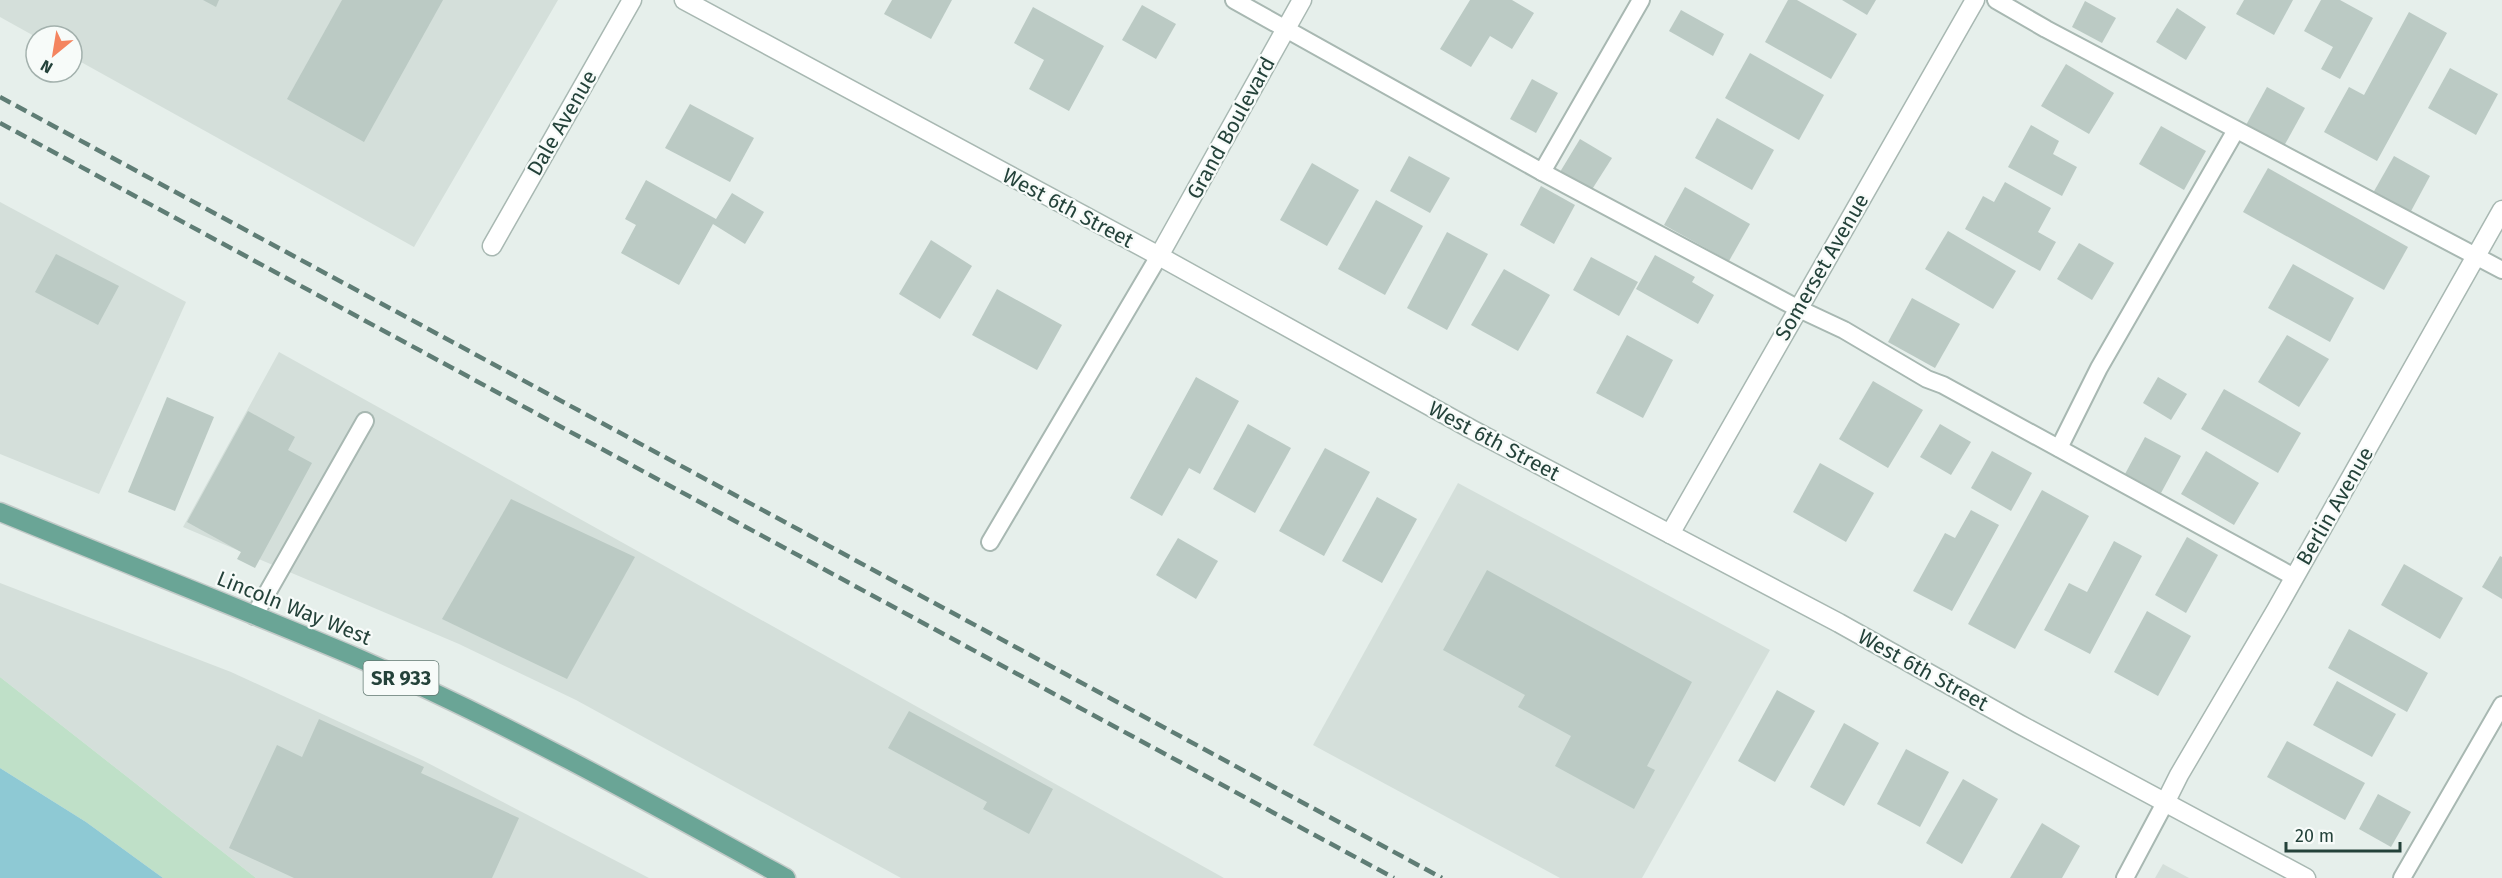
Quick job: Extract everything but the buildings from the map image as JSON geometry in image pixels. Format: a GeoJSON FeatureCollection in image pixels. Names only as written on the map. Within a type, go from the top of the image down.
{"type":"FeatureCollection","features":[{"type":"Feature","properties":{"kind":"main road","name":"Lincoln Way West"},"geometry":{"type":"LineString","coordinates":[[0,512],[359,659],[505,727],[603,777],[786,878]]}},
{"type":"Feature","properties":{"kind":"street","name":"Dale Avenue"},"geometry":{"type":"LineString","coordinates":[[492,246],[632,0]]}},
{"type":"Feature","properties":{"kind":"street","name":"West 6th Street"},"geometry":{"type":"LineString","coordinates":[[684,0],[1159,256],[1471,429],[1839,623],[2019,724],[2306,878]]}},
{"type":"Feature","properties":{"kind":"street","name":"Grand Boulevard"},"geometry":{"type":"LineString","coordinates":[[1159,256],[1302,0]]}},
{"type":"Feature","properties":{"kind":"street","name":"Somerset Avenue"},"geometry":{"type":"LineString","coordinates":[[1670,534],[1797,308],[1975,0]]}},
{"type":"Feature","properties":{"kind":"street","name":"Berlin Avenue"},"geometry":{"type":"LineString","coordinates":[[2166,801],[2502,210]]}},
{"type":"Feature","properties":{"kind":"lane"},"geometry":{"type":"LineString","coordinates":[[1234,0],[1542,171],[1797,308],[1844,330],[1927,379],[1944,385],[2294,577]]}},
{"type":"Feature","properties":{"kind":"lane"},"geometry":{"type":"LineString","coordinates":[[1542,171],[1641,0]]}},
{"type":"Feature","properties":{"kind":"lane"},"geometry":{"type":"LineString","coordinates":[[1996,0],[2502,270]]}},
{"type":"Feature","properties":{"kind":"lane"},"geometry":{"type":"LineString","coordinates":[[2059,448],[2098,368],[2236,130]]}},
{"type":"Feature","properties":{"kind":"lane"},"geometry":{"type":"LineString","coordinates":[[990,542],[1159,256]]}},
{"type":"Feature","properties":{"kind":"lane"},"geometry":{"type":"LineString","coordinates":[[254,616],[365,421]]}},
{"type":"Feature","properties":{"kind":"lane"},"geometry":{"type":"LineString","coordinates":[[2402,878],[2502,705]]}},
{"type":"Feature","properties":{"kind":"lane"},"geometry":{"type":"LineString","coordinates":[[2125,878],[2166,801]]}},
{"type":"Feature","properties":{"kind":"shaded area"},"geometry":{"type":"Polygon","coordinates":[[[0,0],[558,0],[414,247],[84,64],[84,24],[24,24],[24,30],[0,17],[0,0]]]}},
{"type":"Feature","properties":{"kind":"shaded area"},"geometry":{"type":"Polygon","coordinates":[[[0,202],[186,302],[99,494],[0,454],[0,202]]]}},
{"type":"Feature","properties":{"kind":"shaded area"},"geometry":{"type":"Polygon","coordinates":[[[279,352],[1224,878],[901,878],[576,700],[459,644],[183,527],[279,352]]]}},
{"type":"Feature","properties":{"kind":"shaded area"},"geometry":{"type":"Polygon","coordinates":[[[1458,483],[1770,650],[1642,878],[1560,878],[1313,745],[1458,483]]]}},
{"type":"Feature","properties":{"kind":"shaded area"},"geometry":{"type":"Polygon","coordinates":[[[0,583],[231,672],[424,761],[649,878],[256,878],[0,677],[0,583]]]}},
{"type":"Feature","properties":{"kind":"shaded area"},"geometry":{"type":"Polygon","coordinates":[[[2163,864],[2189,878],[2155,878],[2163,864]]]}},
{"type":"Feature","properties":{"kind":"green space"},"geometry":{"type":"Polygon","coordinates":[[[0,677],[256,878],[163,878],[86,822],[0,768],[0,677]]]}},
{"type":"Feature","properties":{"kind":"water"},"geometry":{"type":"Polygon","coordinates":[[[0,768],[86,822],[163,878],[0,878],[0,768]]]}},
{"type":"Feature","properties":{"kind":"railway"},"geometry":{"type":"LineString","coordinates":[[0,97],[1442,878]]}},
{"type":"Feature","properties":{"kind":"railway"},"geometry":{"type":"LineString","coordinates":[[0,123],[1394,878]]}}]}
